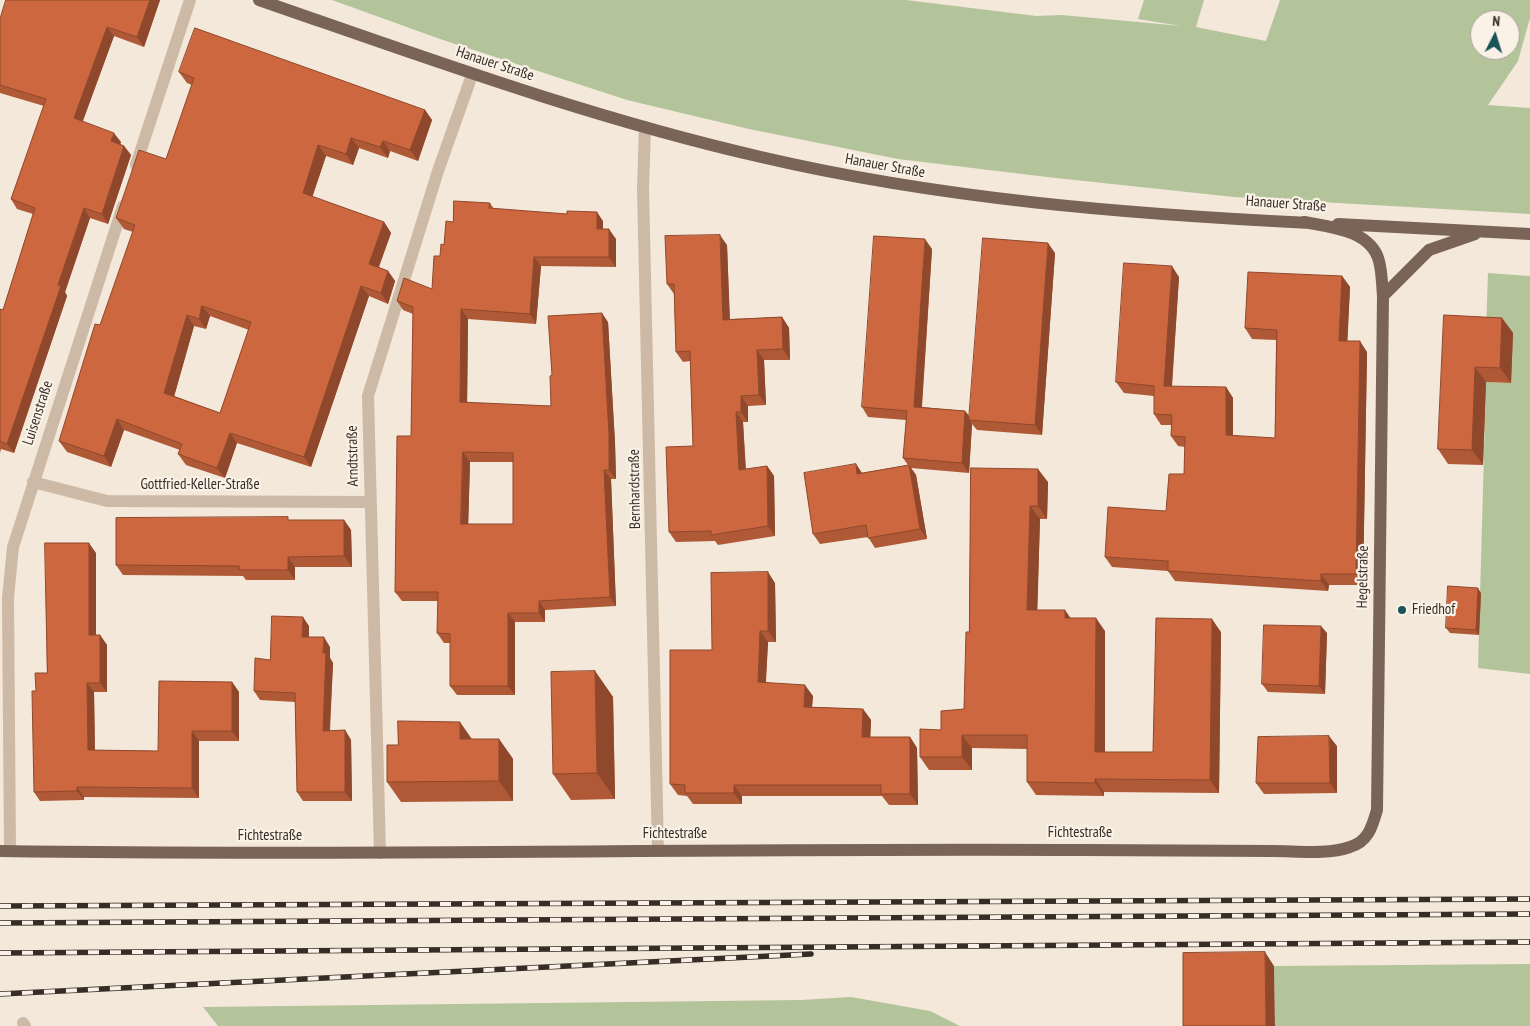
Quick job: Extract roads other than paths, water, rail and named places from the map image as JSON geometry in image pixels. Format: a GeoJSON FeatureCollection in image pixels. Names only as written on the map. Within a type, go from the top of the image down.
{"type":"FeatureCollection","features":[{"type":"Feature","properties":{"kind":"main road","name":"Hanauer Straße"},"geometry":{"type":"LineString","coordinates":[[258,0],[472,75],[645,127],[759,157],[918,188],[1073,206],[1304,222],[1530,234]]}},
{"type":"Feature","properties":{"kind":"main road","name":"Hegelstraße"},"geometry":{"type":"LineString","coordinates":[[1304,222],[1338,228],[1356,235],[1367,243],[1374,250],[1379,261],[1383,296],[1376,810],[1372,830],[1364,840],[1350,847]]}},
{"type":"Feature","properties":{"kind":"main road"},"geometry":{"type":"LineString","coordinates":[[1383,296],[1429,250],[1487,231]]}},
{"type":"Feature","properties":{"kind":"main road","name":"Fichtestraße"},"geometry":{"type":"LineString","coordinates":[[5,851],[380,853],[658,850],[1261,851],[1326,850],[1350,847]]}},
{"type":"Feature","properties":{"kind":"street","name":"Luisenstraße"},"geometry":{"type":"LineString","coordinates":[[5,851],[5,721],[10,570],[18,524],[190,0]]}},
{"type":"Feature","properties":{"kind":"street","name":"Arndtstraße"},"geometry":{"type":"LineString","coordinates":[[380,853],[368,396],[438,171],[472,75]]}},
{"type":"Feature","properties":{"kind":"street","name":"Bernhardstraße"},"geometry":{"type":"LineString","coordinates":[[645,127],[644,189],[658,850]]}},
{"type":"Feature","properties":{"kind":"street","name":"Gottfried-Keller-Straße"},"geometry":{"type":"LineString","coordinates":[[33,482],[107,501],[370,502]]}},
{"type":"Feature","properties":{"kind":"railway"},"geometry":{"type":"LineString","coordinates":[[0,906],[1530,899]]}},
{"type":"Feature","properties":{"kind":"railway"},"geometry":{"type":"LineString","coordinates":[[0,923],[1530,914]]}},
{"type":"Feature","properties":{"kind":"railway"},"geometry":{"type":"LineString","coordinates":[[0,953],[1530,942]]}},
{"type":"Feature","properties":{"kind":"railway"},"geometry":{"type":"LineString","coordinates":[[0,994],[811,954]]}},
{"type":"Feature","properties":{"kind":"place","name":"Friedhof"},"geometry":{"type":"Point","coordinates":[1402,610]}}]}
